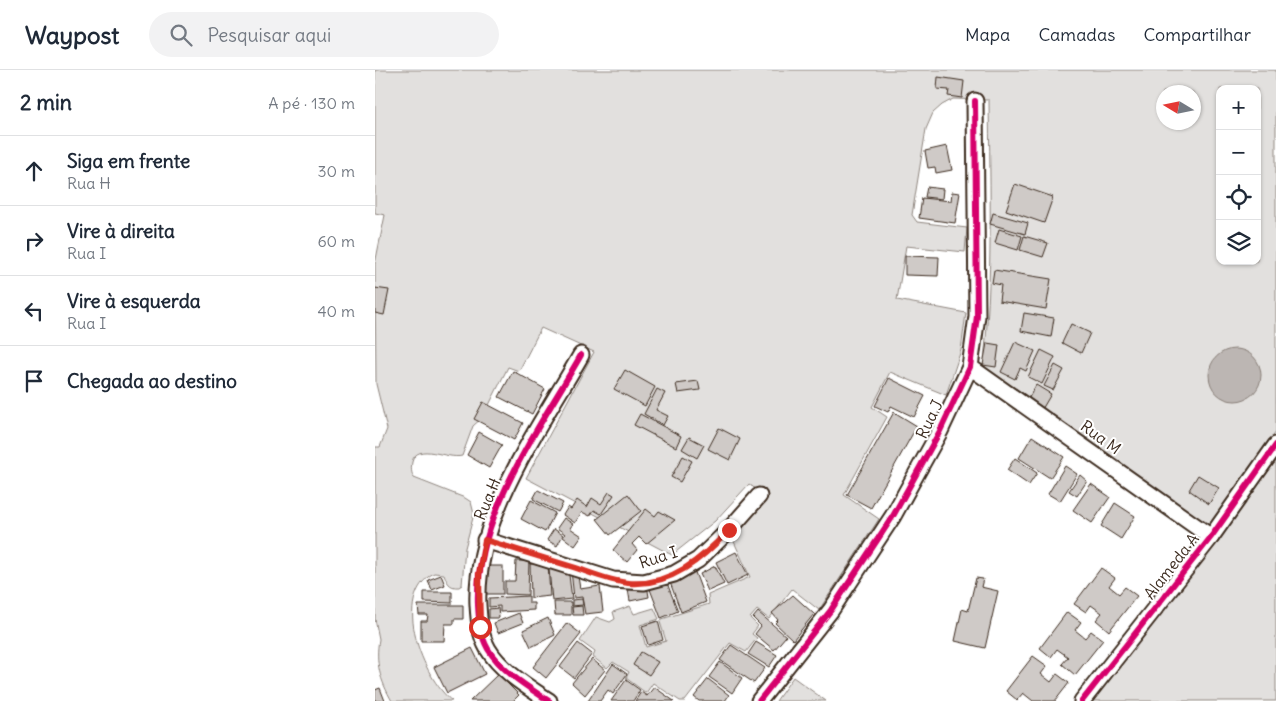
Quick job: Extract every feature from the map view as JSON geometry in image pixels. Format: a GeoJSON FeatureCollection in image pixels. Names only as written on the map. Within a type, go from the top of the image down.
{"type":"FeatureCollection","features":[{"type":"Feature","properties":{"kind":"street","name":"Rua J"},"geometry":{"type":"LineString","coordinates":[[759,701],[831,610],[893,516],[940,431],[970,367],[977,316],[975,101]]}},
{"type":"Feature","properties":{"kind":"street","name":"Rua H"},"geometry":{"type":"LineString","coordinates":[[549,701],[505,668],[493,656],[485,642],[480,627],[478,590],[485,540],[509,481],[581,355]]}},
{"type":"Feature","properties":{"kind":"street","name":"Rua M"},"geometry":{"type":"LineString","coordinates":[[970,367],[1211,537]]}},
{"type":"Feature","properties":{"kind":"street","name":"Alameda A"},"geometry":{"type":"LineString","coordinates":[[1082,701],[1211,537],[1276,445]]}},
{"type":"Feature","properties":{"kind":"street","name":"Rua I"},"geometry":{"type":"LineString","coordinates":[[485,540],[613,580],[644,582],[674,574],[698,560],[729,530],[759,496]]}},
{"type":"Feature","properties":{"kind":"shaded area"},"geometry":{"type":"Polygon","coordinates":[[[375,70],[1276,70],[1276,432],[1210,526],[983,370],[990,269],[989,100],[953,99],[933,113],[926,129],[912,215],[917,222],[967,228],[965,252],[906,246],[897,300],[966,313],[961,350],[946,395],[890,372],[872,407],[887,417],[844,495],[879,519],[819,610],[792,589],[769,619],[757,610],[750,618],[758,626],[752,634],[757,638],[746,652],[730,643],[685,701],[680,701],[653,683],[646,693],[626,678],[629,672],[613,662],[607,668],[593,657],[595,652],[580,641],[596,617],[610,622],[615,619],[613,612],[630,606],[634,614],[654,608],[659,619],[640,625],[646,647],[666,641],[660,622],[662,619],[709,604],[708,595],[750,577],[731,535],[765,496],[749,484],[715,521],[672,555],[526,478],[594,352],[541,328],[519,371],[508,367],[483,417],[473,426],[462,456],[456,457],[426,452],[415,456],[412,462],[411,470],[414,478],[465,498],[471,502],[474,514],[465,548],[462,585],[453,587],[447,582],[444,574],[434,573],[421,584],[414,600],[413,618],[422,657],[441,690],[452,701],[392,701],[379,671],[379,639],[375,619],[375,447],[380,447],[387,429],[376,384],[375,264],[385,215],[375,213],[375,70]]]}},
{"type":"Feature","properties":{"kind":"shaded area"},"geometry":{"type":"Polygon","coordinates":[[[1230,349],[1240,349],[1254,356],[1261,370],[1261,380],[1254,394],[1240,401],[1230,401],[1220,397],[1213,390],[1209,380],[1209,370],[1213,360],[1220,353],[1230,349]]]}},
{"type":"Feature","properties":{"kind":"shaded area"},"geometry":{"type":"Polygon","coordinates":[[[1276,461],[1276,701],[1091,701],[1191,574],[1276,461]]]}},
{"type":"Feature","properties":{"kind":"shaded area"},"geometry":{"type":"Polygon","coordinates":[[[793,677],[826,701],[776,701],[793,677]]]}},
{"type":"Feature","properties":{"kind":"building"},"geometry":{"type":"Polygon","coordinates":[[[938,77],[964,81],[962,98],[948,96],[949,90],[937,89],[938,77]]]}},
{"type":"Feature","properties":{"kind":"building"},"geometry":{"type":"Polygon","coordinates":[[[947,146],[952,170],[936,173],[935,167],[928,168],[925,151],[947,146]]]}},
{"type":"Feature","properties":{"kind":"building"},"geometry":{"type":"Polygon","coordinates":[[[1015,184],[1053,197],[1044,223],[1006,210],[1015,184]]]}},
{"type":"Feature","properties":{"kind":"building"},"geometry":{"type":"Polygon","coordinates":[[[927,187],[943,189],[942,199],[925,197],[927,187]]]}},
{"type":"Feature","properties":{"kind":"building"},"geometry":{"type":"Polygon","coordinates":[[[952,192],[960,193],[955,223],[919,218],[922,198],[951,201],[952,192]]]}},
{"type":"Feature","properties":{"kind":"building"},"geometry":{"type":"Polygon","coordinates":[[[993,213],[1028,223],[1025,234],[990,224],[993,213]]]}},
{"type":"Feature","properties":{"kind":"building"},"geometry":{"type":"Polygon","coordinates":[[[999,229],[1022,236],[1018,250],[995,243],[999,229]]]}},
{"type":"Feature","properties":{"kind":"building"},"geometry":{"type":"Polygon","coordinates":[[[1024,236],[1048,243],[1043,257],[1020,250],[1024,236]]]}},
{"type":"Feature","properties":{"kind":"building"},"geometry":{"type":"Polygon","coordinates":[[[905,256],[939,257],[938,276],[905,275],[905,256]]]}},
{"type":"Feature","properties":{"kind":"building"},"geometry":{"type":"Polygon","coordinates":[[[994,270],[1051,279],[1046,309],[999,301],[1001,285],[992,283],[994,270]]]}},
{"type":"Feature","properties":{"kind":"building"},"geometry":{"type":"Polygon","coordinates":[[[375,288],[389,290],[384,315],[375,313],[375,288]]]}},
{"type":"Feature","properties":{"kind":"building"},"geometry":{"type":"Polygon","coordinates":[[[1024,313],[1054,318],[1051,337],[1021,331],[1024,313]]]}},
{"type":"Feature","properties":{"kind":"building"},"geometry":{"type":"Polygon","coordinates":[[[1071,324],[1090,333],[1081,353],[1062,343],[1071,324]]]}},
{"type":"Feature","properties":{"kind":"building"},"geometry":{"type":"Polygon","coordinates":[[[1015,342],[1035,351],[1026,371],[1020,368],[1015,379],[1001,372],[1015,342]]]}},
{"type":"Feature","properties":{"kind":"building"},"geometry":{"type":"Polygon","coordinates":[[[987,343],[999,345],[996,367],[983,365],[987,343]]]}},
{"type":"Feature","properties":{"kind":"building"},"geometry":{"type":"Polygon","coordinates":[[[1041,350],[1055,357],[1042,384],[1028,377],[1041,350]]]}},
{"type":"Feature","properties":{"kind":"building"},"geometry":{"type":"Polygon","coordinates":[[[1055,365],[1064,370],[1053,390],[1044,386],[1055,365]]]}},
{"type":"Feature","properties":{"kind":"building"},"geometry":{"type":"Polygon","coordinates":[[[625,370],[655,387],[645,406],[614,389],[625,370]]]}},
{"type":"Feature","properties":{"kind":"building"},"geometry":{"type":"Polygon","coordinates":[[[513,371],[545,389],[532,414],[499,397],[513,371]]]}},
{"type":"Feature","properties":{"kind":"building"},"geometry":{"type":"Polygon","coordinates":[[[889,378],[925,396],[914,417],[891,406],[888,412],[875,406],[889,378]]]}},
{"type":"Feature","properties":{"kind":"building"},"geometry":{"type":"Polygon","coordinates":[[[698,381],[700,390],[678,393],[676,384],[698,381]]]}},
{"type":"Feature","properties":{"kind":"building"},"geometry":{"type":"Polygon","coordinates":[[[1036,385],[1051,394],[1041,411],[1026,403],[1036,385]]]}},
{"type":"Feature","properties":{"kind":"building"},"geometry":{"type":"Polygon","coordinates":[[[657,389],[665,393],[656,410],[668,416],[663,425],[644,414],[657,389]]]}},
{"type":"Feature","properties":{"kind":"building"},"geometry":{"type":"Polygon","coordinates":[[[483,402],[523,423],[514,440],[474,419],[483,402]]]}},
{"type":"Feature","properties":{"kind":"building"},"geometry":{"type":"Polygon","coordinates":[[[894,412],[917,426],[871,508],[847,495],[894,412]]]}},
{"type":"Feature","properties":{"kind":"building"},"geometry":{"type":"Polygon","coordinates":[[[640,414],[681,436],[676,447],[634,425],[640,414]]]}},
{"type":"Feature","properties":{"kind":"building"},"geometry":{"type":"Polygon","coordinates":[[[719,428],[740,439],[730,460],[708,449],[719,428]]]}},
{"type":"Feature","properties":{"kind":"building"},"geometry":{"type":"Polygon","coordinates":[[[479,432],[502,445],[489,468],[467,455],[479,432]]]}},
{"type":"Feature","properties":{"kind":"building"},"geometry":{"type":"Polygon","coordinates":[[[1032,436],[1064,457],[1050,478],[1019,458],[1032,436]]]}},
{"type":"Feature","properties":{"kind":"building"},"geometry":{"type":"Polygon","coordinates":[[[689,437],[704,445],[697,458],[682,449],[689,437]]]}},
{"type":"Feature","properties":{"kind":"building"},"geometry":{"type":"Polygon","coordinates":[[[683,456],[692,461],[680,482],[671,477],[683,456]]]}},
{"type":"Feature","properties":{"kind":"building"},"geometry":{"type":"Polygon","coordinates":[[[1015,458],[1037,473],[1029,485],[1007,470],[1015,458]]]}},
{"type":"Feature","properties":{"kind":"building"},"geometry":{"type":"Polygon","coordinates":[[[1065,466],[1077,474],[1060,501],[1048,494],[1065,466]]]}},
{"type":"Feature","properties":{"kind":"building"},"geometry":{"type":"Polygon","coordinates":[[[1080,475],[1087,481],[1077,496],[1069,491],[1080,475]]]}},
{"type":"Feature","properties":{"kind":"building"},"geometry":{"type":"Polygon","coordinates":[[[1198,475],[1219,488],[1209,504],[1189,490],[1198,475]]]}},
{"type":"Feature","properties":{"kind":"building"},"geometry":{"type":"Polygon","coordinates":[[[1091,484],[1110,497],[1092,523],[1073,510],[1091,484]]]}},
{"type":"Feature","properties":{"kind":"building"},"geometry":{"type":"Polygon","coordinates":[[[538,490],[563,503],[558,512],[533,499],[538,490]]]}},
{"type":"Feature","properties":{"kind":"building"},"geometry":{"type":"Polygon","coordinates":[[[609,492],[614,495],[601,514],[594,510],[590,516],[582,512],[575,523],[563,515],[568,507],[571,509],[577,500],[587,507],[592,498],[601,504],[609,492]]]}},
{"type":"Feature","properties":{"kind":"building"},"geometry":{"type":"Polygon","coordinates":[[[628,494],[641,511],[610,535],[597,519],[628,494]]]}},
{"type":"Feature","properties":{"kind":"building"},"geometry":{"type":"Polygon","coordinates":[[[531,500],[555,513],[545,532],[521,519],[531,500]]]}},
{"type":"Feature","properties":{"kind":"building"},"geometry":{"type":"Polygon","coordinates":[[[1115,503],[1135,516],[1121,539],[1101,526],[1115,503]]]}},
{"type":"Feature","properties":{"kind":"building"},"geometry":{"type":"Polygon","coordinates":[[[646,509],[655,516],[659,511],[675,520],[646,544],[639,537],[632,544],[637,550],[627,562],[613,550],[646,509]]]}},
{"type":"Feature","properties":{"kind":"building"},"geometry":{"type":"Polygon","coordinates":[[[564,518],[573,524],[570,528],[582,536],[575,546],[563,537],[565,534],[557,528],[564,518]]]}},
{"type":"Feature","properties":{"kind":"building"},"geometry":{"type":"Polygon","coordinates":[[[554,529],[563,535],[557,546],[547,540],[554,529]]]}},
{"type":"Feature","properties":{"kind":"building"},"geometry":{"type":"Polygon","coordinates":[[[736,552],[748,575],[727,585],[716,562],[736,552]]]}},
{"type":"Feature","properties":{"kind":"building"},"geometry":{"type":"Polygon","coordinates":[[[516,561],[529,561],[528,595],[505,594],[505,581],[515,581],[516,561]]]}},
{"type":"Feature","properties":{"kind":"building"},"geometry":{"type":"Polygon","coordinates":[[[548,563],[550,596],[531,598],[530,564],[548,563]]]}},
{"type":"Feature","properties":{"kind":"building"},"geometry":{"type":"Polygon","coordinates":[[[486,566],[503,566],[503,594],[486,594],[486,566]]]}},
{"type":"Feature","properties":{"kind":"building"},"geometry":{"type":"Polygon","coordinates":[[[715,566],[724,584],[708,591],[700,574],[715,566]]]}},
{"type":"Feature","properties":{"kind":"building"},"geometry":{"type":"Polygon","coordinates":[[[568,567],[572,599],[552,601],[549,569],[568,567]]]}},
{"type":"Feature","properties":{"kind":"building"},"geometry":{"type":"Polygon","coordinates":[[[693,567],[706,602],[681,612],[668,577],[693,567]]]}},
{"type":"Feature","properties":{"kind":"building"},"geometry":{"type":"Polygon","coordinates":[[[1101,568],[1115,578],[1109,586],[1119,594],[1125,587],[1137,596],[1109,631],[1096,620],[1102,613],[1091,605],[1086,612],[1074,604],[1101,568]]]}},
{"type":"Feature","properties":{"kind":"building"},"geometry":{"type":"Polygon","coordinates":[[[577,570],[580,589],[600,586],[603,612],[585,614],[582,597],[574,598],[571,571],[577,570]]]}},
{"type":"Feature","properties":{"kind":"building"},"geometry":{"type":"Polygon","coordinates":[[[441,575],[445,585],[432,590],[428,580],[441,575]]]}},
{"type":"Feature","properties":{"kind":"building"},"geometry":{"type":"Polygon","coordinates":[[[665,578],[678,611],[661,618],[648,584],[665,578]]]}},
{"type":"Feature","properties":{"kind":"building"},"geometry":{"type":"Polygon","coordinates":[[[976,578],[983,579],[981,587],[998,591],[985,648],[955,641],[962,609],[968,611],[976,578]]]}},
{"type":"Feature","properties":{"kind":"building"},"geometry":{"type":"Polygon","coordinates":[[[647,585],[649,597],[630,601],[628,589],[647,585]]]}},
{"type":"Feature","properties":{"kind":"building"},"geometry":{"type":"Polygon","coordinates":[[[424,592],[452,592],[452,603],[424,602],[424,592]]]}},
{"type":"Feature","properties":{"kind":"building"},"geometry":{"type":"Polygon","coordinates":[[[793,595],[814,614],[793,640],[775,623],[778,620],[772,613],[793,595]]]}},
{"type":"Feature","properties":{"kind":"building"},"geometry":{"type":"Polygon","coordinates":[[[529,596],[529,603],[534,603],[534,610],[500,612],[500,606],[489,607],[489,598],[529,596]]]}},
{"type":"Feature","properties":{"kind":"building"},"geometry":{"type":"Polygon","coordinates":[[[582,599],[583,605],[572,606],[572,600],[582,599]]]}},
{"type":"Feature","properties":{"kind":"building"},"geometry":{"type":"Polygon","coordinates":[[[554,602],[571,602],[571,615],[555,615],[554,602]]]}},
{"type":"Feature","properties":{"kind":"building"},"geometry":{"type":"Polygon","coordinates":[[[418,605],[463,605],[463,619],[454,619],[454,624],[445,624],[444,641],[421,641],[421,621],[427,621],[428,615],[419,615],[418,605]]]}},
{"type":"Feature","properties":{"kind":"building"},"geometry":{"type":"Polygon","coordinates":[[[582,606],[583,615],[573,615],[572,607],[582,606]]]}},
{"type":"Feature","properties":{"kind":"building"},"geometry":{"type":"Polygon","coordinates":[[[498,608],[499,618],[489,618],[489,609],[498,608]]]}},
{"type":"Feature","properties":{"kind":"building"},"geometry":{"type":"Polygon","coordinates":[[[758,612],[786,636],[774,650],[755,634],[761,626],[753,618],[758,612]]]}},
{"type":"Feature","properties":{"kind":"building"},"geometry":{"type":"Polygon","coordinates":[[[1067,612],[1081,622],[1075,630],[1085,638],[1091,631],[1103,640],[1075,675],[1062,664],[1068,657],[1057,649],[1051,657],[1040,648],[1067,612]]]}},
{"type":"Feature","properties":{"kind":"building"},"geometry":{"type":"Polygon","coordinates":[[[519,613],[523,623],[498,633],[494,623],[519,613]]]}},
{"type":"Feature","properties":{"kind":"building"},"geometry":{"type":"Polygon","coordinates":[[[548,618],[555,635],[531,647],[523,630],[548,618]]]}},
{"type":"Feature","properties":{"kind":"building"},"geometry":{"type":"Polygon","coordinates":[[[658,621],[663,640],[648,645],[642,626],[658,621]]]}},
{"type":"Feature","properties":{"kind":"building"},"geometry":{"type":"Polygon","coordinates":[[[567,623],[581,634],[546,678],[533,667],[567,623]]]}},
{"type":"Feature","properties":{"kind":"building"},"geometry":{"type":"Polygon","coordinates":[[[756,642],[777,655],[769,667],[748,654],[756,642]]]}},
{"type":"Feature","properties":{"kind":"building"},"geometry":{"type":"Polygon","coordinates":[[[578,643],[592,654],[574,678],[560,667],[578,643]]]}},
{"type":"Feature","properties":{"kind":"building"},"geometry":{"type":"Polygon","coordinates":[[[731,645],[765,668],[754,683],[720,660],[731,645]]]}},
{"type":"Feature","properties":{"kind":"building"},"geometry":{"type":"Polygon","coordinates":[[[472,648],[485,674],[447,693],[434,667],[472,648]]]}},
{"type":"Feature","properties":{"kind":"building"},"geometry":{"type":"Polygon","coordinates":[[[641,652],[658,662],[649,675],[633,665],[641,652]]]}},
{"type":"Feature","properties":{"kind":"building"},"geometry":{"type":"Polygon","coordinates":[[[1033,656],[1047,666],[1041,674],[1051,682],[1057,674],[1069,683],[1055,701],[1033,701],[1023,693],[1017,700],[1006,691],[1033,656]]]}},
{"type":"Feature","properties":{"kind":"building"},"geometry":{"type":"Polygon","coordinates":[[[592,659],[605,670],[585,695],[572,683],[592,659]]]}},
{"type":"Feature","properties":{"kind":"building"},"geometry":{"type":"Polygon","coordinates":[[[720,662],[742,678],[732,693],[709,677],[720,662]]]}},
{"type":"Feature","properties":{"kind":"building"},"geometry":{"type":"Polygon","coordinates":[[[613,664],[627,674],[613,694],[608,690],[600,701],[588,701],[613,664]]]}},
{"type":"Feature","properties":{"kind":"building"},"geometry":{"type":"Polygon","coordinates":[[[498,674],[519,695],[513,701],[470,701],[498,674]]]}},
{"type":"Feature","properties":{"kind":"building"},"geometry":{"type":"Polygon","coordinates":[[[708,679],[729,695],[725,701],[699,701],[694,697],[708,679]]]}},
{"type":"Feature","properties":{"kind":"building"},"geometry":{"type":"Polygon","coordinates":[[[626,680],[640,690],[633,701],[611,701],[626,680]]]}},
{"type":"Feature","properties":{"kind":"building"},"geometry":{"type":"Polygon","coordinates":[[[654,687],[674,701],[635,701],[641,692],[647,696],[654,687]]]}},
{"type":"Feature","properties":{"kind":"building"},"geometry":{"type":"Polygon","coordinates":[[[380,688],[385,701],[375,701],[375,690],[380,688]]]}},
{"type":"Feature","properties":{"kind":"cycle path"},"geometry":{"type":"LineString","coordinates":[[759,701],[831,610],[893,516],[940,431],[970,367],[977,316],[975,101]]}},
{"type":"Feature","properties":{"kind":"cycle path"},"geometry":{"type":"LineString","coordinates":[[549,701],[507,671],[493,657],[485,644],[478,605],[480,572],[487,539],[512,475],[581,355]]}},
{"type":"Feature","properties":{"kind":"cycle path"},"geometry":{"type":"LineString","coordinates":[[1082,701],[1211,537],[1276,445]]}},
{"type":"Feature","properties":{"kind":"route"},"geometry":{"type":"LineString","coordinates":[[480,627],[478,590],[485,540],[613,580],[629,583],[660,579],[674,574],[698,560],[729,530]]}}]}
